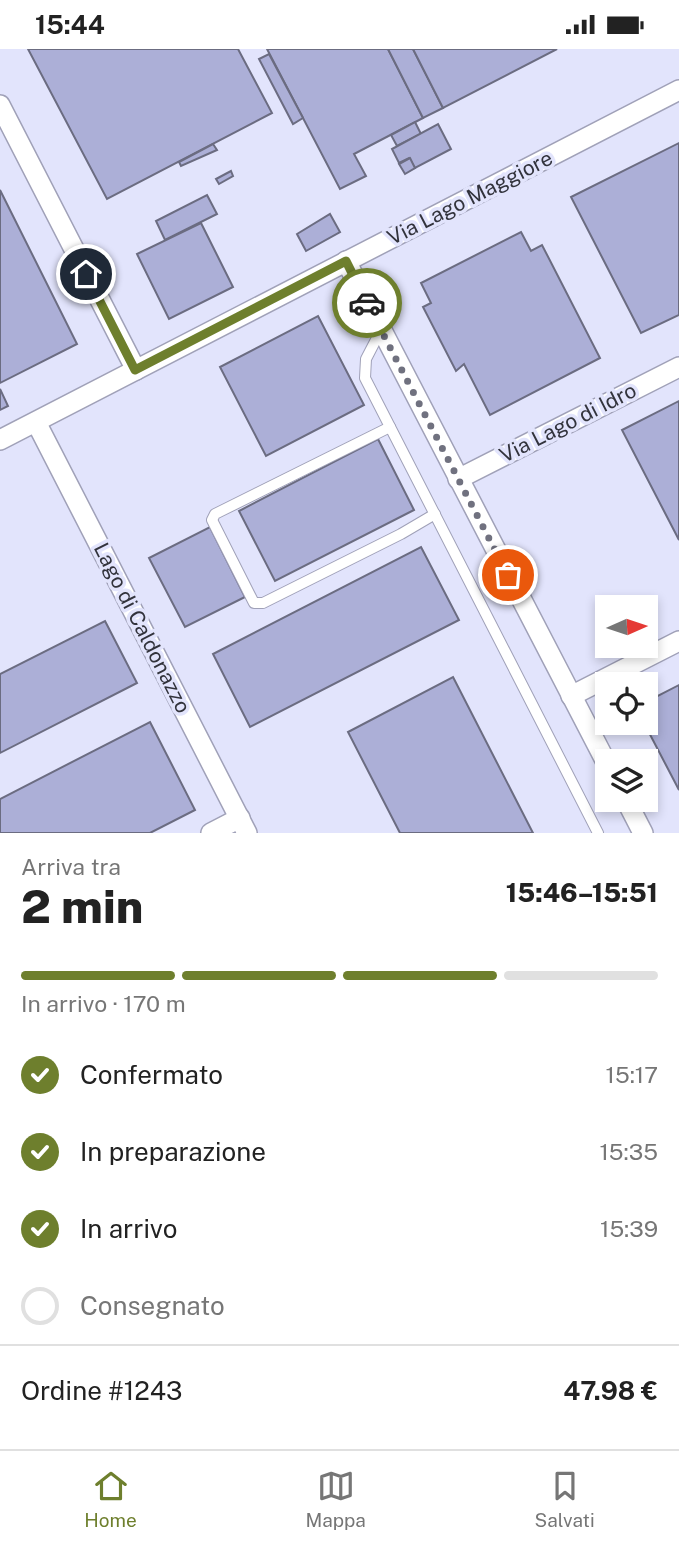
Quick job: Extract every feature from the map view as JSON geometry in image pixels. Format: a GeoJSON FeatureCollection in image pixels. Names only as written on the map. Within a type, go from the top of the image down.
{"type":"FeatureCollection","features":[{"type":"Feature","properties":{"kind":"street","name":"Via Lago Maggiore"},"geometry":{"type":"LineString","coordinates":[[0,440],[679,90]]}},
{"type":"Feature","properties":{"kind":"street"},"geometry":{"type":"LineString","coordinates":[[0,105],[135,370]]}},
{"type":"Feature","properties":{"kind":"street"},"geometry":{"type":"LineString","coordinates":[[346,261],[599,749]]}},
{"type":"Feature","properties":{"kind":"street","name":"Via Lago di Idro"},"geometry":{"type":"LineString","coordinates":[[457,478],[679,367]]}},
{"type":"Feature","properties":{"kind":"street","name":"Lago di Caldonazzo"},"geometry":{"type":"LineString","coordinates":[[36,422],[244,826]]}},
{"type":"Feature","properties":{"kind":"street"},"geometry":{"type":"LineString","coordinates":[[571,696],[679,641]]}},
{"type":"Feature","properties":{"kind":"street"},"geometry":{"type":"LineString","coordinates":[[632,812],[643,833]]}},
{"type":"Feature","properties":{"kind":"street"},"geometry":{"type":"LineString","coordinates":[[211,833],[244,826]]}},
{"type":"Feature","properties":{"kind":"lane"},"geometry":{"type":"LineString","coordinates":[[381,330],[366,359],[365,378],[598,833]]}},
{"type":"Feature","properties":{"kind":"lane"},"geometry":{"type":"LineString","coordinates":[[390,428],[215,514],[212,520],[254,603],[263,603],[435,515]]}},
{"type":"Feature","properties":{"kind":"building"},"geometry":{"type":"Polygon","coordinates":[[[28,49],[238,49],[272,113],[107,199],[28,49]]]}},
{"type":"Feature","properties":{"kind":"building"},"geometry":{"type":"Polygon","coordinates":[[[267,49],[388,49],[423,118],[354,154],[366,176],[340,189],[267,49]]]}},
{"type":"Feature","properties":{"kind":"building"},"geometry":{"type":"Polygon","coordinates":[[[388,49],[413,49],[443,108],[423,118],[388,49]]]}},
{"type":"Feature","properties":{"kind":"building"},"geometry":{"type":"Polygon","coordinates":[[[413,49],[557,49],[443,108],[413,49]]]}},
{"type":"Feature","properties":{"kind":"building"},"geometry":{"type":"Polygon","coordinates":[[[269,54],[303,118],[293,124],[259,59],[269,54]]]}},
{"type":"Feature","properties":{"kind":"building"},"geometry":{"type":"Polygon","coordinates":[[[415,122],[421,134],[397,146],[391,135],[415,122]]]}},
{"type":"Feature","properties":{"kind":"building"},"geometry":{"type":"Polygon","coordinates":[[[438,124],[451,149],[415,168],[409,158],[399,163],[392,149],[438,124]]]}},
{"type":"Feature","properties":{"kind":"building"},"geometry":{"type":"Polygon","coordinates":[[[679,143],[679,315],[641,333],[571,197],[679,143]]]}},
{"type":"Feature","properties":{"kind":"building"},"geometry":{"type":"Polygon","coordinates":[[[213,144],[217,150],[181,166],[179,162],[213,144]]]}},
{"type":"Feature","properties":{"kind":"building"},"geometry":{"type":"Polygon","coordinates":[[[410,158],[415,168],[405,174],[399,164],[410,158]]]}},
{"type":"Feature","properties":{"kind":"building"},"geometry":{"type":"Polygon","coordinates":[[[231,171],[233,176],[219,184],[216,179],[231,171]]]}},
{"type":"Feature","properties":{"kind":"building"},"geometry":{"type":"Polygon","coordinates":[[[0,190],[77,344],[0,383],[0,190]]]}},
{"type":"Feature","properties":{"kind":"building"},"geometry":{"type":"Polygon","coordinates":[[[207,195],[217,214],[165,240],[156,221],[207,195]]]}},
{"type":"Feature","properties":{"kind":"building"},"geometry":{"type":"Polygon","coordinates":[[[330,214],[340,232],[306,251],[297,234],[330,214]]]}},
{"type":"Feature","properties":{"kind":"building"},"geometry":{"type":"Polygon","coordinates":[[[201,223],[233,287],[169,319],[137,254],[201,223]]]}},
{"type":"Feature","properties":{"kind":"building"},"geometry":{"type":"Polygon","coordinates":[[[521,232],[531,251],[542,245],[600,358],[490,415],[464,364],[456,371],[423,307],[431,303],[421,283],[521,232]]]}},
{"type":"Feature","properties":{"kind":"building"},"geometry":{"type":"Polygon","coordinates":[[[318,316],[364,405],[266,456],[220,367],[318,316]]]}},
{"type":"Feature","properties":{"kind":"building"},"geometry":{"type":"Polygon","coordinates":[[[0,389],[8,406],[0,410],[0,389]]]}},
{"type":"Feature","properties":{"kind":"building"},"geometry":{"type":"Polygon","coordinates":[[[679,401],[679,540],[622,430],[679,401]]]}},
{"type":"Feature","properties":{"kind":"building"},"geometry":{"type":"Polygon","coordinates":[[[378,439],[414,510],[275,581],[239,511],[378,439]]]}},
{"type":"Feature","properties":{"kind":"building"},"geometry":{"type":"Polygon","coordinates":[[[210,527],[245,597],[185,627],[149,558],[210,527]]]}},
{"type":"Feature","properties":{"kind":"building"},"geometry":{"type":"Polygon","coordinates":[[[421,547],[459,620],[250,727],[213,654],[421,547]]]}},
{"type":"Feature","properties":{"kind":"building"},"geometry":{"type":"Polygon","coordinates":[[[105,621],[137,683],[0,753],[0,674],[105,621]]]}},
{"type":"Feature","properties":{"kind":"building"},"geometry":{"type":"Polygon","coordinates":[[[453,677],[533,833],[400,833],[348,732],[453,677]]]}},
{"type":"Feature","properties":{"kind":"building"},"geometry":{"type":"Polygon","coordinates":[[[679,685],[679,790],[650,735],[658,735],[658,696],[679,685]]]}},
{"type":"Feature","properties":{"kind":"building"},"geometry":{"type":"Polygon","coordinates":[[[150,722],[195,810],[150,833],[0,833],[0,799],[150,722]]]}},
{"type":"Feature","properties":{"kind":"way so far"},"geometry":{"type":"LineString","coordinates":[[367,303],[508,575]]}},
{"type":"Feature","properties":{"kind":"route"},"geometry":{"type":"LineString","coordinates":[[86,274],[135,370],[346,261],[367,303]]}}]}
